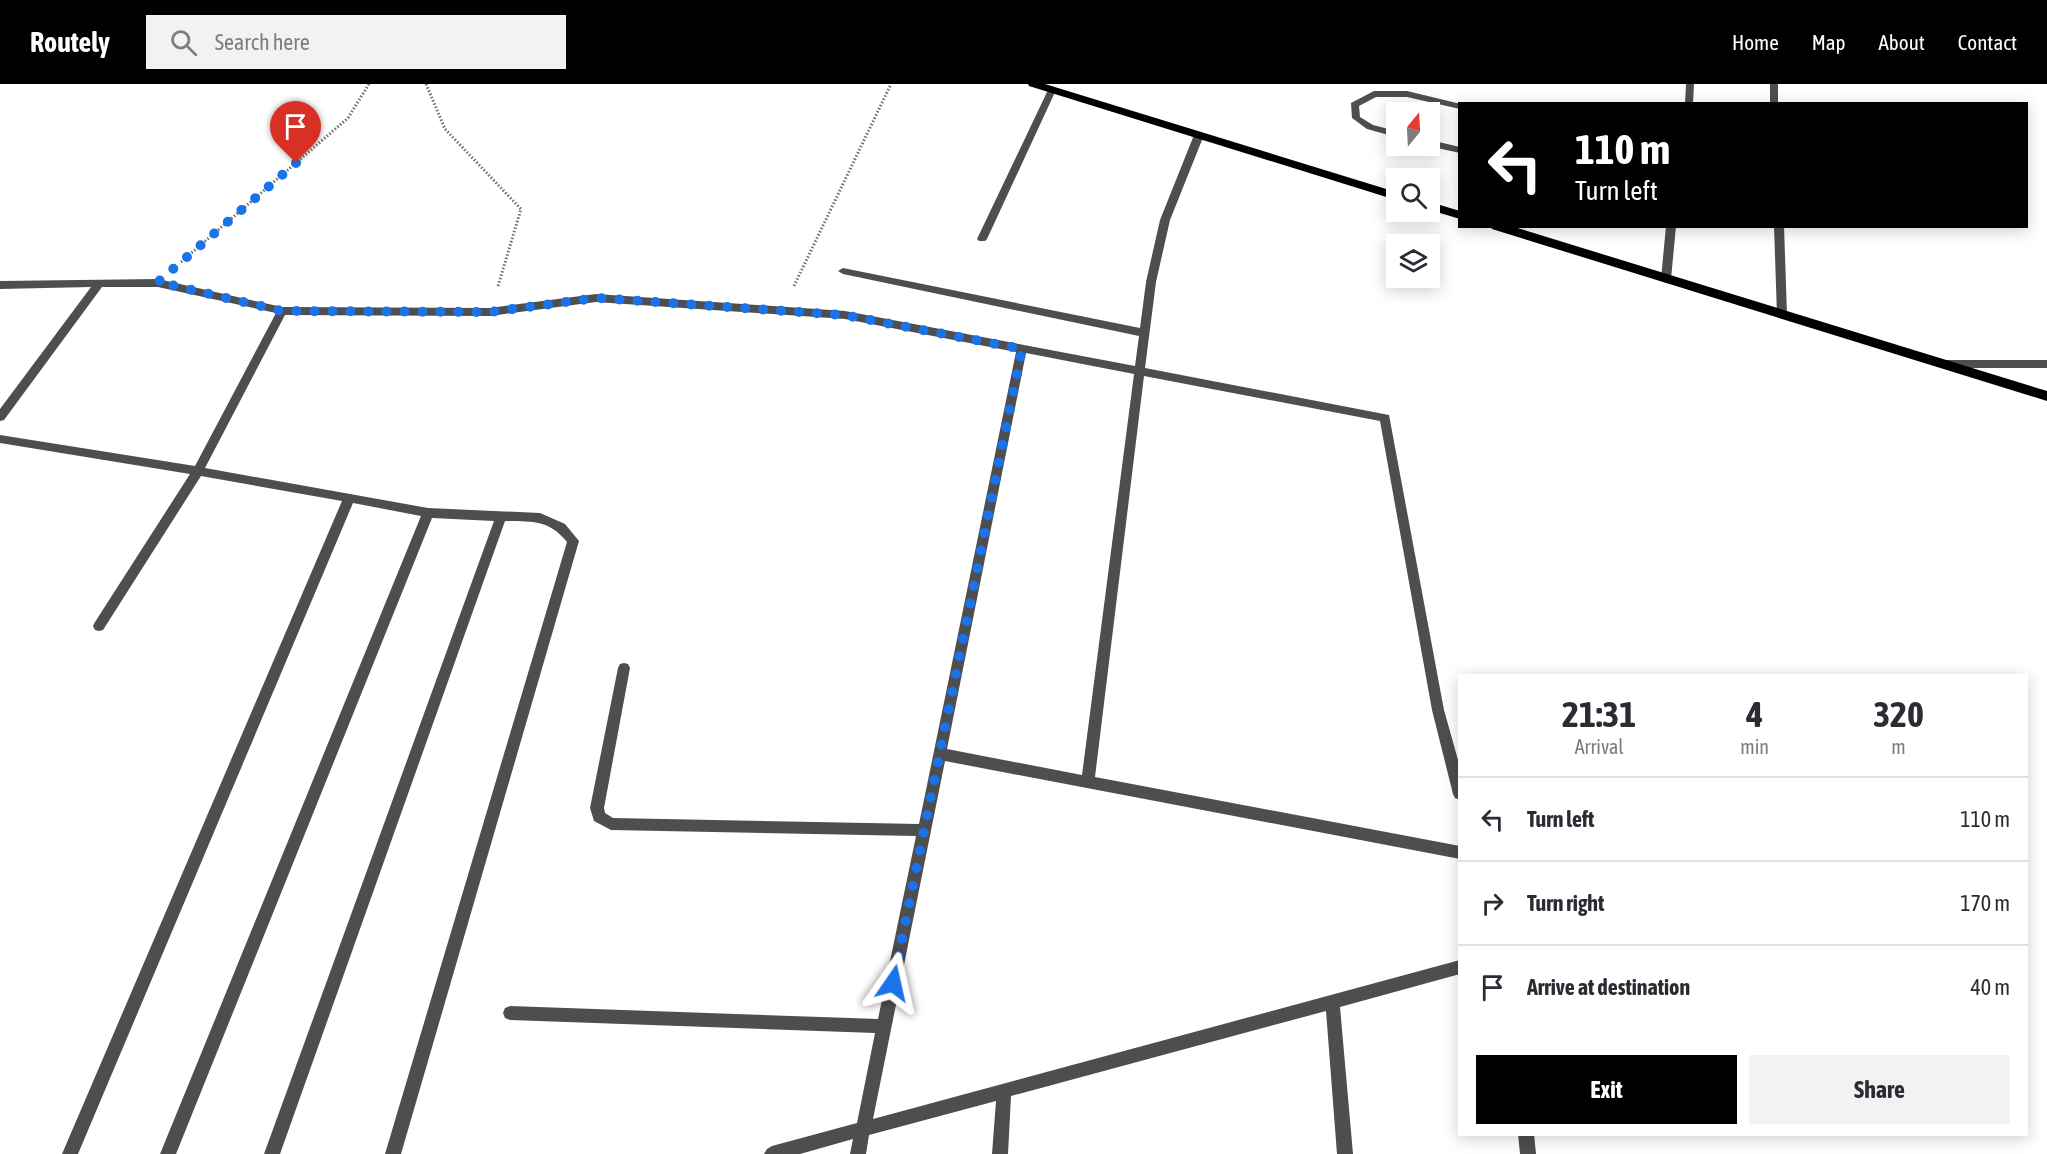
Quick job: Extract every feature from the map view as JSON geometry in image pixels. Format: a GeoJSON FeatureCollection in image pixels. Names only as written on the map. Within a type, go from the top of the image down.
{"type":"FeatureCollection","features":[{"type":"Feature","properties":{"kind":"main road"},"geometry":{"type":"LineString","coordinates":[[1033,84],[1386,193]]}},
{"type":"Feature","properties":{"kind":"main road"},"geometry":{"type":"LineString","coordinates":[[1440,209],[1458,214]]}},
{"type":"Feature","properties":{"kind":"main road"},"geometry":{"type":"LineString","coordinates":[[1502,228],[2047,396]]}},
{"type":"Feature","properties":{"kind":"street"},"geometry":{"type":"LineString","coordinates":[[1689,102],[1690,84]]}},
{"type":"Feature","properties":{"kind":"street"},"geometry":{"type":"LineString","coordinates":[[1774,84],[1774,102]]}},
{"type":"Feature","properties":{"kind":"street"},"geometry":{"type":"LineString","coordinates":[[982,239],[1052,90]]}},
{"type":"Feature","properties":{"kind":"street"},"geometry":{"type":"LineString","coordinates":[[1386,131],[1370,127],[1356,118],[1354,105],[1374,94],[1407,94],[1458,106]]}},
{"type":"Feature","properties":{"kind":"street"},"geometry":{"type":"LineString","coordinates":[[1089,782],[1151,282],[1165,220],[1199,135]]}},
{"type":"Feature","properties":{"kind":"street"},"geometry":{"type":"LineString","coordinates":[[1440,145],[1458,150]]}},
{"type":"Feature","properties":{"kind":"street"},"geometry":{"type":"LineString","coordinates":[[1666,279],[1671,228]]}},
{"type":"Feature","properties":{"kind":"street"},"geometry":{"type":"LineString","coordinates":[[1779,228],[1782,315]]}},
{"type":"Feature","properties":{"kind":"street"},"geometry":{"type":"LineString","coordinates":[[843,271],[1145,333]]}},
{"type":"Feature","properties":{"kind":"street"},"geometry":{"type":"LineString","coordinates":[[0,285],[158,282],[282,311],[490,312],[597,298],[844,315],[1386,418],[1438,710],[1458,786]]}},
{"type":"Feature","properties":{"kind":"street"},"geometry":{"type":"LineString","coordinates":[[0,417],[100,283]]}},
{"type":"Feature","properties":{"kind":"street"},"geometry":{"type":"LineString","coordinates":[[99,626],[198,471],[282,311]]}},
{"type":"Feature","properties":{"kind":"street"},"geometry":{"type":"LineString","coordinates":[[858,1154],[1022,349]]}},
{"type":"Feature","properties":{"kind":"street"},"geometry":{"type":"LineString","coordinates":[[1943,364],[2047,364]]}},
{"type":"Feature","properties":{"kind":"street"},"geometry":{"type":"LineString","coordinates":[[0,439],[198,471],[428,513],[540,518],[561,527],[573,541],[393,1154]]}},
{"type":"Feature","properties":{"kind":"street"},"geometry":{"type":"LineString","coordinates":[[70,1154],[349,499]]}},
{"type":"Feature","properties":{"kind":"street"},"geometry":{"type":"LineString","coordinates":[[168,1154],[428,513]]}},
{"type":"Feature","properties":{"kind":"street"},"geometry":{"type":"LineString","coordinates":[[272,1154],[501,517]]}},
{"type":"Feature","properties":{"kind":"street"},"geometry":{"type":"LineString","coordinates":[[624,668],[597,808],[599,818],[611,824],[924,830]]}},
{"type":"Feature","properties":{"kind":"street"},"geometry":{"type":"LineString","coordinates":[[940,754],[1458,853]]}},
{"type":"Feature","properties":{"kind":"street"},"geometry":{"type":"LineString","coordinates":[[772,1154],[1458,968]]}},
{"type":"Feature","properties":{"kind":"street"},"geometry":{"type":"LineString","coordinates":[[1332,1002],[1345,1154]]}},
{"type":"Feature","properties":{"kind":"street"},"geometry":{"type":"LineString","coordinates":[[510,1012],[884,1026]]}},
{"type":"Feature","properties":{"kind":"street"},"geometry":{"type":"LineString","coordinates":[[1000,1154],[1004,1091]]}},
{"type":"Feature","properties":{"kind":"street"},"geometry":{"type":"LineString","coordinates":[[1526,1136],[1528,1154]]}},
{"type":"Feature","properties":{"kind":"path"},"geometry":{"type":"LineString","coordinates":[[158,282],[348,118],[369,84]]}},
{"type":"Feature","properties":{"kind":"path"},"geometry":{"type":"LineString","coordinates":[[426,84],[445,129],[520,209],[490,312]]}},
{"type":"Feature","properties":{"kind":"path"},"geometry":{"type":"LineString","coordinates":[[782,311],[891,84]]}},
{"type":"Feature","properties":{"kind":"route"},"geometry":{"type":"LineString","coordinates":[[296,163],[158,282],[282,311],[490,312],[597,298],[844,315],[1022,349],[893,983]]}}]}
